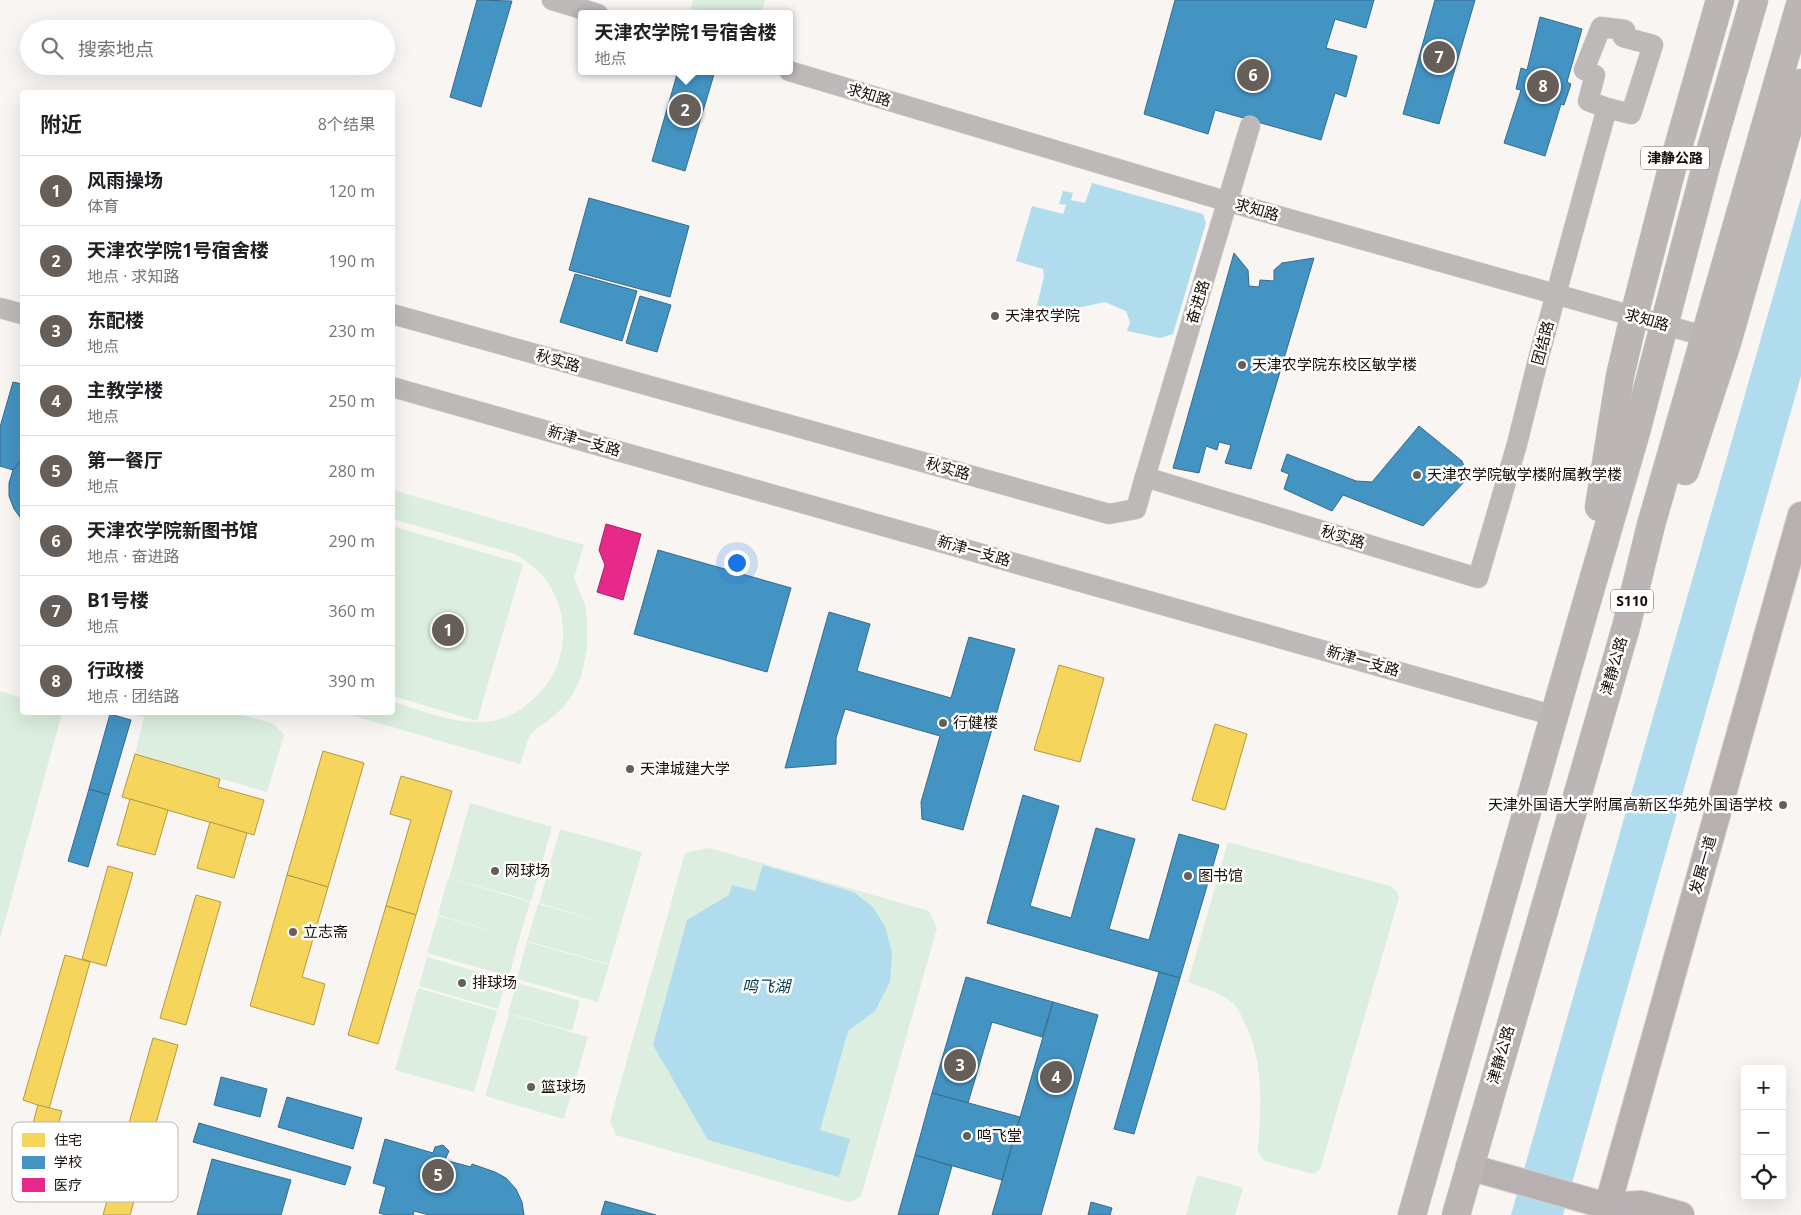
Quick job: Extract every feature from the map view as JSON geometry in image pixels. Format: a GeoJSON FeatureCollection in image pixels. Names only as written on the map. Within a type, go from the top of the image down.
{"type":"FeatureCollection","features":[{"type":"Feature","properties":{"kind":"highway","name":"津静公路"},"geometry":{"type":"LineString","coordinates":[[1583,614],[1620,376],[1671,172],[1720,0]]}},
{"type":"Feature","properties":{"kind":"highway","name":"津静公路"},"geometry":{"type":"LineString","coordinates":[[1706,166],[1754,0]]}},
{"type":"Feature","properties":{"kind":"highway"},"geometry":{"type":"LineString","coordinates":[[1716,340],[1801,1]]}},
{"type":"Feature","properties":{"kind":"highway"},"geometry":{"type":"LineString","coordinates":[[1716,340],[1801,83]]}},
{"type":"Feature","properties":{"kind":"highway"},"geometry":{"type":"LineString","coordinates":[[1634,316],[1706,166]]}},
{"type":"Feature","properties":{"kind":"highway"},"geometry":{"type":"LineString","coordinates":[[1412,1215],[1636,432],[1706,166]]}},
{"type":"Feature","properties":{"kind":"highway","name":"津静公路"},"geometry":{"type":"LineString","coordinates":[[1458,1208],[1626,627],[1683,477],[1716,340]]}},
{"type":"Feature","properties":{"kind":"highway"},"geometry":{"type":"LineString","coordinates":[[1420,1189],[1429,1206],[1438,1211],[1458,1208]]}},
{"type":"Feature","properties":{"kind":"main road","name":"发展一道"},"geometry":{"type":"LineString","coordinates":[[1609,1212],[1801,515]]}},
{"type":"Feature","properties":{"kind":"main road"},"geometry":{"type":"LineString","coordinates":[[1470,1167],[1571,1196],[1609,1212],[1641,1204],[1681,1215]]}},
{"type":"Feature","properties":{"kind":"street"},"geometry":{"type":"LineString","coordinates":[[552,0],[585,10]]}},
{"type":"Feature","properties":{"kind":"street"},"geometry":{"type":"LineString","coordinates":[[1602,27],[1624,30],[1623,37],[1653,45],[1631,114],[1607,108],[1588,101],[1595,75],[1584,70],[1602,27]]}},
{"type":"Feature","properties":{"kind":"street","name":"求知路"},"geometry":{"type":"LineString","coordinates":[[793,72],[1229,202],[1716,340]]}},
{"type":"Feature","properties":{"kind":"street","name":"团结路"},"geometry":{"type":"LineString","coordinates":[[1478,578],[1517,444],[1607,108]]}},
{"type":"Feature","properties":{"kind":"street","name":"奋进路"},"geometry":{"type":"LineString","coordinates":[[1145,477],[1229,202],[1250,126]]}},
{"type":"Feature","properties":{"kind":"street"},"geometry":{"type":"LineString","coordinates":[[0,308],[20,313]]}},
{"type":"Feature","properties":{"kind":"street","name":"秋实路"},"geometry":{"type":"LineString","coordinates":[[395,315],[1109,514],[1136,509],[1145,477],[1478,578]]}},
{"type":"Feature","properties":{"kind":"street","name":"新津一支路"},"geometry":{"type":"LineString","coordinates":[[395,388],[1555,716]]}},
{"type":"Feature","properties":{"kind":"green space"},"geometry":{"type":"Polygon","coordinates":[[[693,0],[765,0],[762,10],[698,10],[691,8],[693,0]]]}},
{"type":"Feature","properties":{"kind":"green space"},"geometry":{"type":"Polygon","coordinates":[[[395,491],[584,545],[574,578],[585,605],[587,619],[587,649],[581,677],[565,705],[530,734],[520,764],[351,715],[395,715],[395,703],[460,721],[487,722],[513,714],[530,702],[546,685],[557,665],[563,644],[563,622],[558,601],[547,582],[532,566],[512,553],[395,520],[395,491]]]}},
{"type":"Feature","properties":{"kind":"green space"},"geometry":{"type":"Polygon","coordinates":[[[395,527],[523,564],[477,721],[395,697],[395,527]]]}},
{"type":"Feature","properties":{"kind":"green space"},"geometry":{"type":"Polygon","coordinates":[[[0,691],[20,697],[20,715],[61,715],[0,939],[0,691]]]}},
{"type":"Feature","properties":{"kind":"green space"},"geometry":{"type":"Polygon","coordinates":[[[134,715],[242,715],[274,724],[284,735],[267,792],[135,754],[144,717],[134,715]]]}},
{"type":"Feature","properties":{"kind":"green space"},"geometry":{"type":"Polygon","coordinates":[[[470,803],[552,827],[531,901],[449,878],[470,803]]]}},
{"type":"Feature","properties":{"kind":"green space"},"geometry":{"type":"Polygon","coordinates":[[[560,829],[642,852],[620,927],[539,903],[560,829]]]}},
{"type":"Feature","properties":{"kind":"green space"},"geometry":{"type":"Polygon","coordinates":[[[1228,842],[1390,886],[1397,892],[1399,898],[1320,1169],[1314,1174],[1264,1161],[1258,1152],[1260,1084],[1255,1051],[1250,1035],[1239,1011],[1233,1003],[1228,999],[1188,982],[1228,842]]]}},
{"type":"Feature","properties":{"kind":"green space","name":"鸣飞湖"},"geometry":{"type":"Polygon","coordinates":[[[709,848],[929,911],[937,928],[861,1197],[849,1202],[616,1135],[610,1121],[685,853],[709,848]]]}},
{"type":"Feature","properties":{"kind":"green space","name":"网球场"},"geometry":{"type":"Polygon","coordinates":[[[448,878],[530,902],[519,939],[438,915],[448,878]]]}},
{"type":"Feature","properties":{"kind":"green space","name":"网球场"},"geometry":{"type":"Polygon","coordinates":[[[538,904],[620,927],[609,964],[527,941],[538,904]]]}},
{"type":"Feature","properties":{"kind":"green space"},"geometry":{"type":"Polygon","coordinates":[[[438,916],[519,939],[509,976],[427,953],[438,916]]]}},
{"type":"Feature","properties":{"kind":"green space"},"geometry":{"type":"Polygon","coordinates":[[[527,942],[609,965],[598,1002],[517,979],[527,942]]]}},
{"type":"Feature","properties":{"kind":"green space","name":"排球场"},"geometry":{"type":"Polygon","coordinates":[[[427,957],[506,980],[498,1009],[419,986],[427,957]]]}},
{"type":"Feature","properties":{"kind":"green space","name":"排球场"},"geometry":{"type":"Polygon","coordinates":[[[517,983],[580,1001],[572,1031],[508,1013],[517,983]]]}},
{"type":"Feature","properties":{"kind":"green space"},"geometry":{"type":"Polygon","coordinates":[[[418,988],[497,1011],[474,1092],[395,1070],[418,988]]]}},
{"type":"Feature","properties":{"kind":"green space"},"geometry":{"type":"Polygon","coordinates":[[[509,1014],[588,1037],[564,1119],[485,1096],[509,1014]]]}},
{"type":"Feature","properties":{"kind":"green space"},"geometry":{"type":"Polygon","coordinates":[[[1197,1175],[1243,1188],[1235,1215],[1186,1215],[1197,1175]]]}},
{"type":"Feature","properties":{"kind":"water"},"geometry":{"type":"Polygon","coordinates":[[[1092,183],[1203,214],[1206,223],[1173,334],[1160,338],[1127,331],[1130,322],[1126,311],[1105,302],[1072,309],[1066,315],[1037,305],[1044,277],[1043,269],[1016,261],[1032,206],[1063,214],[1066,205],[1059,204],[1063,191],[1073,193],[1071,200],[1085,203],[1092,183]]]}},
{"type":"Feature","properties":{"kind":"water"},"geometry":{"type":"Polygon","coordinates":[[[1801,198],[1801,376],[1563,1215],[1511,1215],[1801,198]]]}},
{"type":"Feature","properties":{"kind":"water","name":"鸣飞湖"},"geometry":{"type":"Polygon","coordinates":[[[763,865],[853,892],[872,906],[885,926],[892,952],[890,982],[875,1011],[848,1031],[820,1130],[850,1139],[839,1177],[708,1140],[653,1045],[687,920],[729,895],[732,885],[755,891],[763,865]]]}},
{"type":"Feature","properties":{"kind":"building: 住宅"},"geometry":{"type":"Polygon","coordinates":[[[1059,665],[1104,678],[1080,762],[1034,750],[1059,665]]]}},
{"type":"Feature","properties":{"kind":"building: 住宅"},"geometry":{"type":"Polygon","coordinates":[[[1215,724],[1247,734],[1225,810],[1192,800],[1215,724]]]}},
{"type":"Feature","properties":{"kind":"building: 住宅"},"geometry":{"type":"Polygon","coordinates":[[[323,751],[364,763],[328,887],[287,875],[323,751]]]}},
{"type":"Feature","properties":{"kind":"building: 住宅"},"geometry":{"type":"Polygon","coordinates":[[[135,754],[220,779],[218,787],[264,800],[254,835],[122,797],[135,754]]]}},
{"type":"Feature","properties":{"kind":"building: 住宅"},"geometry":{"type":"Polygon","coordinates":[[[401,776],[452,791],[416,915],[386,906],[411,820],[390,814],[401,776]]]}},
{"type":"Feature","properties":{"kind":"building: 住宅"},"geometry":{"type":"Polygon","coordinates":[[[130,799],[168,810],[155,855],[117,845],[130,799]]]}},
{"type":"Feature","properties":{"kind":"building: 住宅"},"geometry":{"type":"Polygon","coordinates":[[[210,822],[247,833],[234,878],[197,868],[210,822]]]}},
{"type":"Feature","properties":{"kind":"building: 住宅"},"geometry":{"type":"Polygon","coordinates":[[[108,866],[133,873],[106,966],[82,959],[108,866]]]}},
{"type":"Feature","properties":{"kind":"building: 住宅","name":"立志斋"},"geometry":{"type":"Polygon","coordinates":[[[287,875],[328,887],[302,977],[325,984],[314,1025],[250,1006],[287,875]]]}},
{"type":"Feature","properties":{"kind":"building: 住宅"},"geometry":{"type":"Polygon","coordinates":[[[196,895],[221,902],[186,1025],[160,1018],[196,895]]]}},
{"type":"Feature","properties":{"kind":"building: 住宅"},"geometry":{"type":"Polygon","coordinates":[[[386,906],[416,915],[378,1044],[348,1035],[386,906]]]}},
{"type":"Feature","properties":{"kind":"building: 住宅"},"geometry":{"type":"Polygon","coordinates":[[[65,955],[90,962],[49,1109],[23,1100],[65,955]]]}},
{"type":"Feature","properties":{"kind":"building: 住宅"},"geometry":{"type":"Polygon","coordinates":[[[153,1038],[178,1045],[156,1122],[129,1122],[153,1038]]]}},
{"type":"Feature","properties":{"kind":"building: 住宅"},"geometry":{"type":"Polygon","coordinates":[[[38,1105],[62,1111],[59,1122],[33,1122],[38,1105]]]}},
{"type":"Feature","properties":{"kind":"building: 住宅"},"geometry":{"type":"Polygon","coordinates":[[[107,1202],[134,1202],[130,1215],[103,1215],[107,1202]]]}},
{"type":"Feature","properties":{"kind":"building: 学校"},"geometry":{"type":"Polygon","coordinates":[[[477,0],[512,1],[481,107],[450,97],[477,0]]]}},
{"type":"Feature","properties":{"kind":"building: 学校"},"geometry":{"type":"Polygon","coordinates":[[[1175,0],[1374,0],[1366,28],[1335,19],[1326,48],[1357,56],[1346,97],[1335,93],[1321,140],[1215,110],[1208,134],[1144,114],[1175,0]]]}},
{"type":"Feature","properties":{"kind":"building: 学校"},"geometry":{"type":"Polygon","coordinates":[[[1435,0],[1475,0],[1439,124],[1403,114],[1435,0]]]}},
{"type":"Feature","properties":{"kind":"building: 学校"},"geometry":{"type":"Polygon","coordinates":[[[1540,17],[1582,29],[1567,82],[1571,84],[1564,105],[1561,104],[1545,156],[1504,143],[1521,90],[1516,89],[1521,68],[1527,70],[1540,17]]]}},
{"type":"Feature","properties":{"kind":"building: 学校"},"geometry":{"type":"Polygon","coordinates":[[[677,75],[714,75],[685,171],[652,161],[677,75]]]}},
{"type":"Feature","properties":{"kind":"building: 学校"},"geometry":{"type":"Polygon","coordinates":[[[589,198],[689,226],[670,297],[569,270],[589,198]]]}},
{"type":"Feature","properties":{"kind":"building: 学校","name":"天津农学院东校区敏学楼"},"geometry":{"type":"Polygon","coordinates":[[[1234,253],[1248,270],[1249,286],[1259,287],[1260,280],[1274,281],[1274,270],[1282,263],[1314,258],[1251,469],[1225,463],[1231,445],[1219,442],[1217,450],[1206,446],[1199,473],[1173,468],[1234,253]]]}},
{"type":"Feature","properties":{"kind":"building: 学校"},"geometry":{"type":"Polygon","coordinates":[[[575,274],[637,291],[622,341],[560,322],[575,274]]]}},
{"type":"Feature","properties":{"kind":"building: 学校"},"geometry":{"type":"Polygon","coordinates":[[[640,296],[671,305],[657,352],[626,343],[640,296]]]}},
{"type":"Feature","properties":{"kind":"building: 学校"},"geometry":{"type":"Polygon","coordinates":[[[13,382],[20,384],[20,461],[13,470],[0,466],[0,427],[13,382]]]}},
{"type":"Feature","properties":{"kind":"building: 学校","name":"天津农学院敏学楼附属教学楼"},"geometry":{"type":"Polygon","coordinates":[[[1419,426],[1462,461],[1464,466],[1455,476],[1464,482],[1423,526],[1343,495],[1332,511],[1284,489],[1289,474],[1281,471],[1287,454],[1356,481],[1372,482],[1419,426]]]}},
{"type":"Feature","properties":{"kind":"building: 学校"},"geometry":{"type":"Polygon","coordinates":[[[20,461],[20,517],[14,509],[9,496],[9,483],[13,470],[20,461]]]}},
{"type":"Feature","properties":{"kind":"building: 学校"},"geometry":{"type":"Polygon","coordinates":[[[658,550],[791,588],[767,672],[634,634],[658,550]]]}},
{"type":"Feature","properties":{"kind":"building: 学校","name":"行健楼"},"geometry":{"type":"Polygon","coordinates":[[[829,612],[870,624],[857,671],[951,698],[969,637],[1015,649],[963,830],[922,819],[921,802],[940,736],[845,709],[836,738],[836,764],[785,768],[829,612]]]}},
{"type":"Feature","properties":{"kind":"building: 学校"},"geometry":{"type":"Polygon","coordinates":[[[110,715],[131,720],[109,795],[89,789],[110,715]]]}},
{"type":"Feature","properties":{"kind":"building: 学校"},"geometry":{"type":"Polygon","coordinates":[[[89,789],[109,795],[88,867],[68,861],[89,789]]]}},
{"type":"Feature","properties":{"kind":"building: 学校","name":"图书馆"},"geometry":{"type":"Polygon","coordinates":[[[1023,795],[1059,806],[1030,906],[1071,918],[1096,828],[1135,839],[1109,929],[1149,940],[1179,834],[1219,845],[1180,978],[987,923],[1023,795]]]}},
{"type":"Feature","properties":{"kind":"building: 学校"},"geometry":{"type":"Polygon","coordinates":[[[1159,972],[1180,978],[1134,1134],[1114,1129],[1159,972]]]}},
{"type":"Feature","properties":{"kind":"building: 学校"},"geometry":{"type":"Polygon","coordinates":[[[966,977],[1053,1002],[1042,1037],[992,1022],[968,1103],[932,1093],[966,977]]]}},
{"type":"Feature","properties":{"kind":"building: 学校"},"geometry":{"type":"Polygon","coordinates":[[[1053,1002],[1098,1015],[1041,1215],[992,1215],[1053,1002]]]}},
{"type":"Feature","properties":{"kind":"building: 学校"},"geometry":{"type":"Polygon","coordinates":[[[221,1077],[267,1089],[260,1117],[214,1105],[221,1077]]]}},
{"type":"Feature","properties":{"kind":"building: 学校","name":"鸣飞堂"},"geometry":{"type":"Polygon","coordinates":[[[932,1093],[1020,1117],[1002,1180],[915,1155],[932,1093]]]}},
{"type":"Feature","properties":{"kind":"building: 学校"},"geometry":{"type":"Polygon","coordinates":[[[287,1097],[362,1118],[353,1149],[278,1127],[287,1097]]]}},
{"type":"Feature","properties":{"kind":"building: 学校"},"geometry":{"type":"Polygon","coordinates":[[[199,1123],[351,1167],[345,1185],[193,1142],[199,1123]]]}},
{"type":"Feature","properties":{"kind":"building: 学校"},"geometry":{"type":"Polygon","coordinates":[[[385,1139],[433,1153],[435,1147],[443,1145],[449,1151],[445,1160],[471,1167],[472,1164],[506,1178],[516,1189],[522,1202],[524,1215],[429,1215],[414,1211],[413,1215],[386,1215],[379,1213],[386,1187],[373,1183],[385,1139]]]}},
{"type":"Feature","properties":{"kind":"building: 学校"},"geometry":{"type":"Polygon","coordinates":[[[915,1155],[952,1166],[938,1215],[898,1215],[915,1155]]]}},
{"type":"Feature","properties":{"kind":"building: 学校"},"geometry":{"type":"Polygon","coordinates":[[[212,1159],[291,1180],[281,1215],[197,1215],[212,1159]]]}},
{"type":"Feature","properties":{"kind":"building: 学校"},"geometry":{"type":"Polygon","coordinates":[[[605,1201],[656,1215],[601,1215],[605,1201]]]}},
{"type":"Feature","properties":{"kind":"building: 学校"},"geometry":{"type":"Polygon","coordinates":[[[1091,1202],[1112,1208],[1110,1215],[1088,1215],[1091,1202]]]}},
{"type":"Feature","properties":{"kind":"building: 医疗"},"geometry":{"type":"Polygon","coordinates":[[[606,524],[641,534],[623,600],[597,592],[605,565],[599,550],[606,524]]]}},
{"type":"Feature","properties":{"kind":"place","name":"B1号楼"},"geometry":{"type":"Point","coordinates":[1439,57]}},
{"type":"Feature","properties":{"kind":"place","name":"天津农学院新图书馆"},"geometry":{"type":"Point","coordinates":[1253,75]}},
{"type":"Feature","properties":{"kind":"place","name":"行政楼"},"geometry":{"type":"Point","coordinates":[1543,86]}},
{"type":"Feature","properties":{"kind":"place","name":"天津农学院1号宿舍楼"},"geometry":{"type":"Point","coordinates":[685,110]}},
{"type":"Feature","properties":{"kind":"place","name":"天津农学院"},"geometry":{"type":"Point","coordinates":[995,316]}},
{"type":"Feature","properties":{"kind":"place","name":"天津农学院东校区敏学楼"},"geometry":{"type":"Point","coordinates":[1242,365]}},
{"type":"Feature","properties":{"kind":"place","name":"天津农学院敏学楼附属教学楼"},"geometry":{"type":"Point","coordinates":[1417,475]}},
{"type":"Feature","properties":{"kind":"place","name":"风雨操场"},"geometry":{"type":"Point","coordinates":[448,630]}},
{"type":"Feature","properties":{"kind":"place","name":"行健楼"},"geometry":{"type":"Point","coordinates":[943,723]}},
{"type":"Feature","properties":{"kind":"place","name":"天津城建大学"},"geometry":{"type":"Point","coordinates":[630,769]}},
{"type":"Feature","properties":{"kind":"place","name":"天津外国语大学附属高新区华苑外国语学校"},"geometry":{"type":"Point","coordinates":[1783,805]}},
{"type":"Feature","properties":{"kind":"place","name":"网球场"},"geometry":{"type":"Point","coordinates":[495,871]}},
{"type":"Feature","properties":{"kind":"place","name":"图书馆"},"geometry":{"type":"Point","coordinates":[1188,876]}},
{"type":"Feature","properties":{"kind":"place","name":"立志斋"},"geometry":{"type":"Point","coordinates":[293,932]}},
{"type":"Feature","properties":{"kind":"place","name":"排球场"},"geometry":{"type":"Point","coordinates":[462,983]}},
{"type":"Feature","properties":{"kind":"place","name":"东配楼"},"geometry":{"type":"Point","coordinates":[960,1065]}},
{"type":"Feature","properties":{"kind":"place","name":"主教学楼"},"geometry":{"type":"Point","coordinates":[1056,1077]}},
{"type":"Feature","properties":{"kind":"place","name":"篮球场"},"geometry":{"type":"Point","coordinates":[531,1087]}},
{"type":"Feature","properties":{"kind":"place","name":"鸣飞堂"},"geometry":{"type":"Point","coordinates":[967,1136]}},
{"type":"Feature","properties":{"kind":"place","name":"第一餐厅"},"geometry":{"type":"Point","coordinates":[438,1175]}}]}
